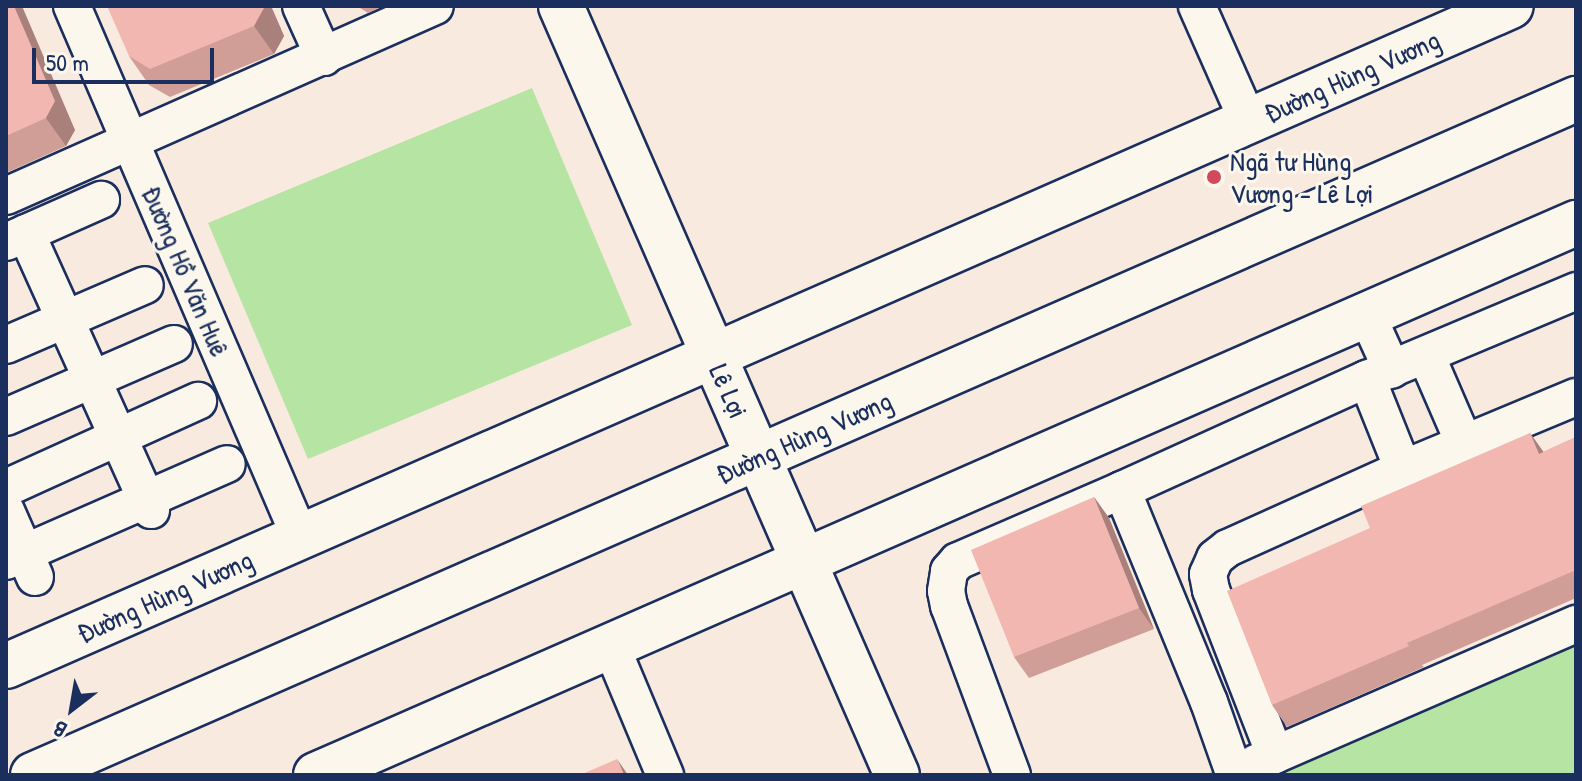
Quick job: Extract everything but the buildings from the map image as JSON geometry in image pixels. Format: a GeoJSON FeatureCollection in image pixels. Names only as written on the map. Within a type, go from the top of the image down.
{"type":"FeatureCollection","features":[{"type":"Feature","properties":{"kind":"main road","name":"Lê Lợi"},"geometry":{"type":"LineString","coordinates":[[561,6],[897,775]]}},
{"type":"Feature","properties":{"kind":"main road","name":"Đường Hùng Vương"},"geometry":{"type":"LineString","coordinates":[[6,666],[1511,6]]}},
{"type":"Feature","properties":{"kind":"main road","name":"Đường Hùng Vương"},"geometry":{"type":"LineString","coordinates":[[33,775],[1576,99]]}},
{"type":"Feature","properties":{"kind":"main road"},"geometry":{"type":"LineString","coordinates":[[316,775],[1576,223]]}},
{"type":"Feature","properties":{"kind":"street","name":"Đường Hồ Văn Huê"},"geometry":{"type":"LineString","coordinates":[[72,6],[300,537]]}},
{"type":"Feature","properties":{"kind":"street"},"geometry":{"type":"LineString","coordinates":[[301,6],[324,57]]}},
{"type":"Feature","properties":{"kind":"street"},"geometry":{"type":"LineString","coordinates":[[6,196],[435,6]]}},
{"type":"Feature","properties":{"kind":"street"},"geometry":{"type":"LineString","coordinates":[[1197,6],[1248,121]]}},
{"type":"Feature","properties":{"kind":"street"},"geometry":{"type":"LineString","coordinates":[[101,200],[16,238],[65,319],[149,505]]}},
{"type":"Feature","properties":{"kind":"street"},"geometry":{"type":"LineString","coordinates":[[6,345],[145,285]]}},
{"type":"Feature","properties":{"kind":"street"},"geometry":{"type":"LineString","coordinates":[[1012,775],[949,606],[946,591],[949,571],[958,561],[1379,374],[1576,291]]}},
{"type":"Feature","properties":{"kind":"street"},"geometry":{"type":"LineString","coordinates":[[1367,315],[1403,469]]}},
{"type":"Feature","properties":{"kind":"street"},"geometry":{"type":"LineString","coordinates":[[6,417],[174,344]]}},
{"type":"Feature","properties":{"kind":"street"},"geometry":{"type":"LineString","coordinates":[[1426,355],[1464,443]]}},
{"type":"Feature","properties":{"kind":"street"},"geometry":{"type":"LineString","coordinates":[[1275,755],[1211,590],[1208,574],[1215,558],[1228,548],[1403,469],[1576,397]]}},
{"type":"Feature","properties":{"kind":"street"},"geometry":{"type":"LineString","coordinates":[[6,488],[198,401]]}},
{"type":"Feature","properties":{"kind":"street"},"geometry":{"type":"LineString","coordinates":[[6,511],[22,564],[149,505],[227,464]]}},
{"type":"Feature","properties":{"kind":"street"},"geometry":{"type":"LineString","coordinates":[[1122,490],[1232,774],[1576,624]]}},
{"type":"Feature","properties":{"kind":"street"},"geometry":{"type":"LineString","coordinates":[[611,646],[665,775]]}},
{"type":"Feature","properties":{"kind":"green space"},"geometry":{"type":"Polygon","coordinates":[[[532,88],[632,325],[308,459],[208,223],[532,88]]]}},
{"type":"Feature","properties":{"kind":"green space"},"geometry":{"type":"Polygon","coordinates":[[[1576,611],[1576,775],[1204,775],[1576,611]]]}},
{"type":"Feature","properties":{"kind":"place","name":"Ngã tư Hùng Vương - Lê Lợi"},"geometry":{"type":"Point","coordinates":[1214,177]}}]}
